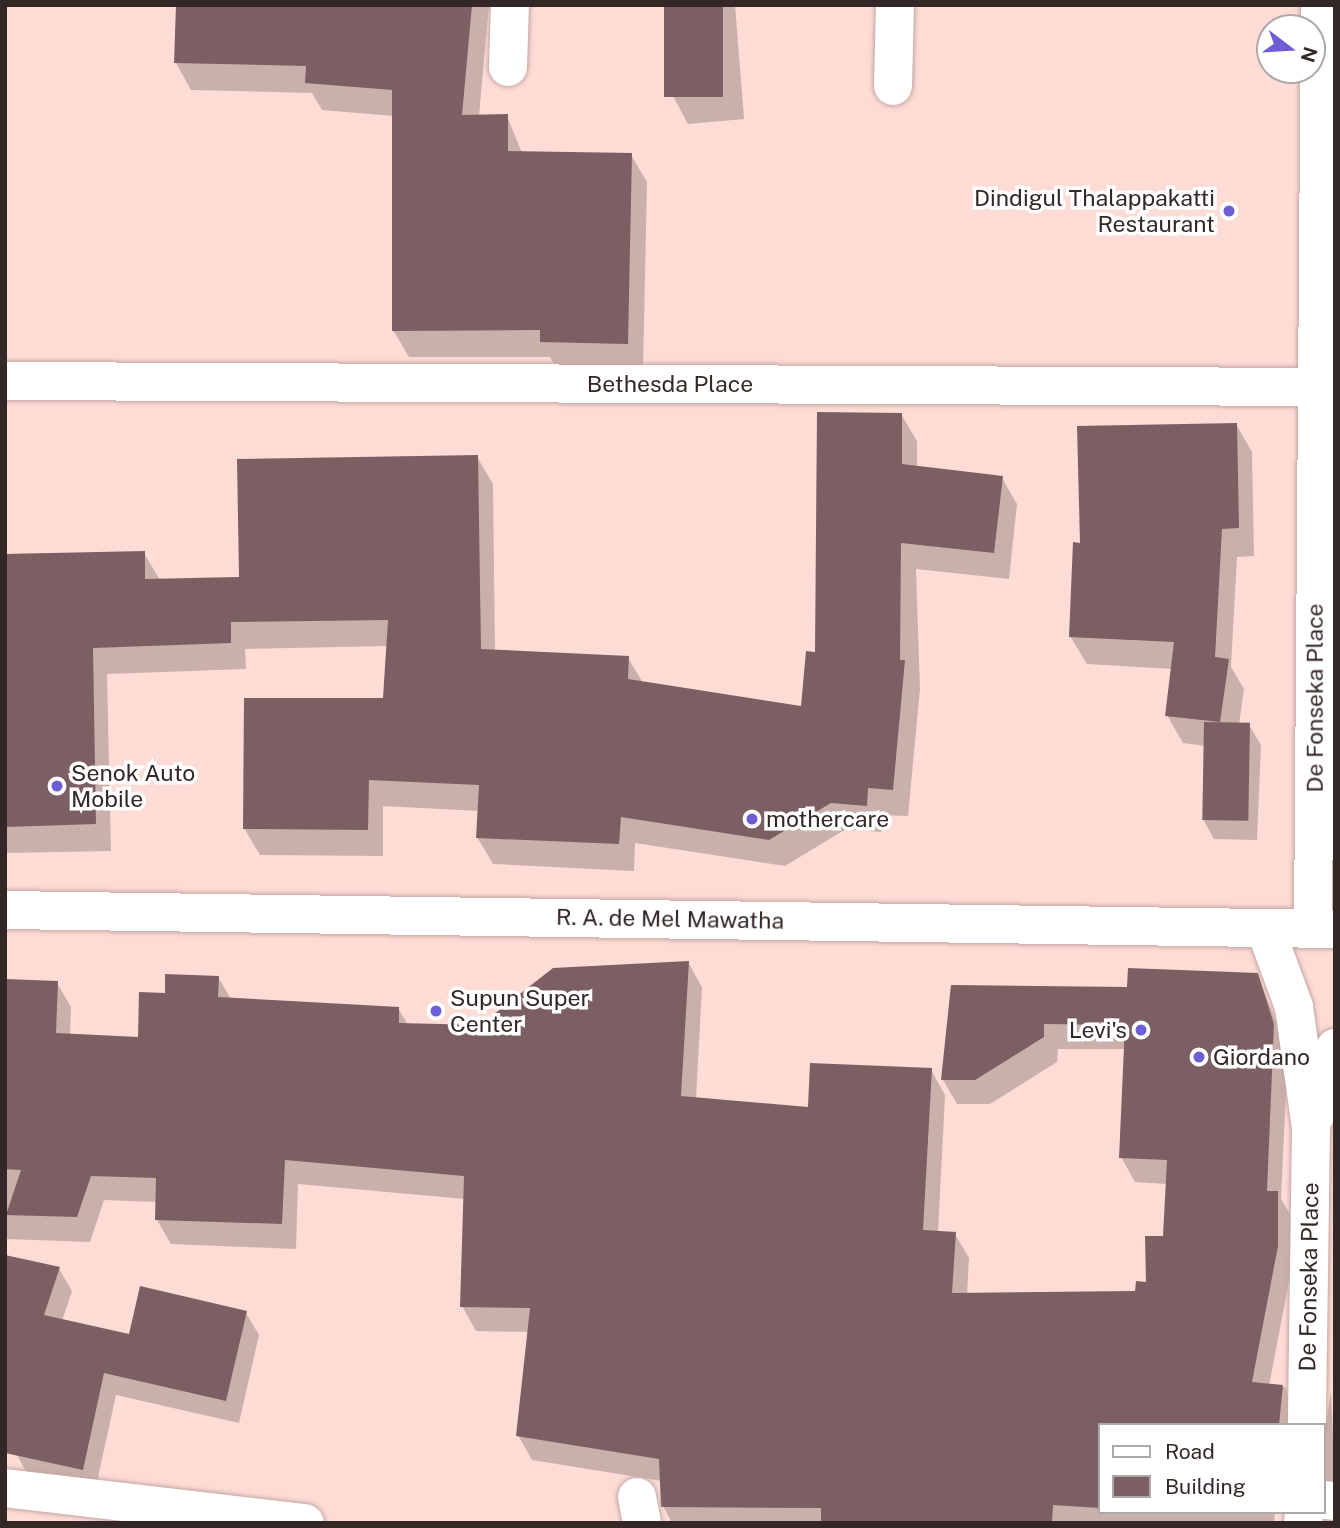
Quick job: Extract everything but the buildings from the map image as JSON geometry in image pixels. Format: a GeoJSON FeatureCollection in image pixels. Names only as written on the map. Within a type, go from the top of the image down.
{"type":"FeatureCollection","features":[{"type":"Feature","properties":{"kind":"main road"},"geometry":{"type":"LineString","coordinates":[[508,67],[510,5]]}},
{"type":"Feature","properties":{"kind":"main road"},"geometry":{"type":"LineString","coordinates":[[893,86],[895,5]]}},
{"type":"Feature","properties":{"kind":"main road","name":"De Fonseka Place"},"geometry":{"type":"LineString","coordinates":[[1320,5],[1328,130],[1324,929]]}},
{"type":"Feature","properties":{"kind":"main road","name":"Bethesda Place"},"geometry":{"type":"LineString","coordinates":[[5,381],[1325,387]]}},
{"type":"Feature","properties":{"kind":"main road","name":"R. A. de Mel Mawatha"},"geometry":{"type":"LineString","coordinates":[[5,910],[1324,929]]}},
{"type":"Feature","properties":{"kind":"main road","name":"De Fonseka Place"},"geometry":{"type":"LineString","coordinates":[[1265,928],[1294,1007],[1311,1128],[1307,1423]]}},
{"type":"Feature","properties":{"kind":"main road","name":"De Fonseka Place"},"geometry":{"type":"LineString","coordinates":[[1311,1128],[1335,1048]]}},
{"type":"Feature","properties":{"kind":"main road"},"geometry":{"type":"LineString","coordinates":[[5,1488],[305,1523]]}},
{"type":"Feature","properties":{"kind":"place","name":"Dindigul Thalappakatti Restaurant"},"geometry":{"type":"Point","coordinates":[1229,211]}},
{"type":"Feature","properties":{"kind":"place","name":"Senok Auto Mobile"},"geometry":{"type":"Point","coordinates":[57,786]}},
{"type":"Feature","properties":{"kind":"place","name":"mothercare"},"geometry":{"type":"Point","coordinates":[752,819]}},
{"type":"Feature","properties":{"kind":"place","name":"Supun Super Center"},"geometry":{"type":"Point","coordinates":[436,1011]}},
{"type":"Feature","properties":{"kind":"place","name":"Levi's"},"geometry":{"type":"Point","coordinates":[1141,1030]}},
{"type":"Feature","properties":{"kind":"place","name":"Giordano"},"geometry":{"type":"Point","coordinates":[1199,1057]}}]}
